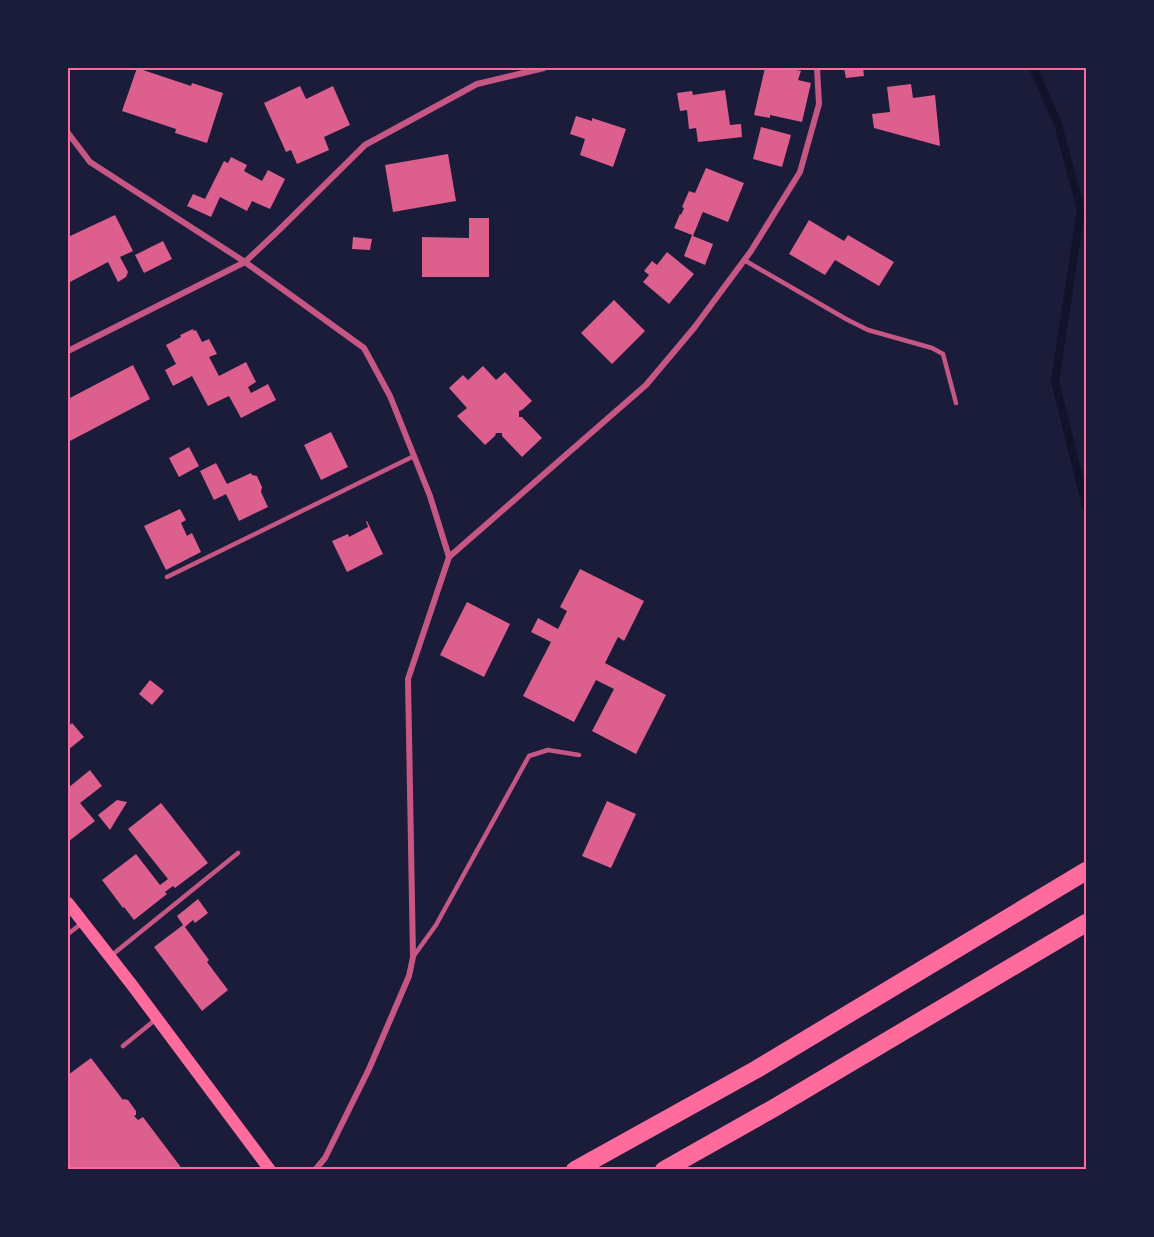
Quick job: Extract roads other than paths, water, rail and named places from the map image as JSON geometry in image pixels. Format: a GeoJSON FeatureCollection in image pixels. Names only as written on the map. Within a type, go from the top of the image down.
{"type":"FeatureCollection","features":[{"type":"Feature","properties":{"kind":"highway"},"geometry":{"type":"LineString","coordinates":[[574,1170],[757,1069],[1086,871]]}},
{"type":"Feature","properties":{"kind":"highway"},"geometry":{"type":"LineString","coordinates":[[664,1170],[774,1108],[1086,923]]}},
{"type":"Feature","properties":{"kind":"main road"},"geometry":{"type":"LineString","coordinates":[[68,903],[270,1170]]}},
{"type":"Feature","properties":{"kind":"street"},"geometry":{"type":"LineString","coordinates":[[68,351],[245,261],[365,145],[477,84],[544,68]]}},
{"type":"Feature","properties":{"kind":"street"},"geometry":{"type":"LineString","coordinates":[[315,1170],[325,1158],[369,1069],[409,976],[413,957],[408,679],[449,557],[646,384],[694,328],[744,260],[800,172],[819,104],[817,68]]}},
{"type":"Feature","properties":{"kind":"street"},"geometry":{"type":"LineString","coordinates":[[68,133],[90,162],[245,261],[364,348],[390,396],[430,496],[449,557]]}},
{"type":"Feature","properties":{"kind":"lane"},"geometry":{"type":"LineString","coordinates":[[744,260],[868,330],[932,348],[943,354],[956,403]]}},
{"type":"Feature","properties":{"kind":"lane"},"geometry":{"type":"LineString","coordinates":[[167,577],[414,456]]}},
{"type":"Feature","properties":{"kind":"lane"},"geometry":{"type":"LineString","coordinates":[[413,957],[436,925],[529,756],[548,750],[579,755]]}},
{"type":"Feature","properties":{"kind":"lane"},"geometry":{"type":"LineString","coordinates":[[110,956],[238,853]]}},
{"type":"Feature","properties":{"kind":"lane"},"geometry":{"type":"LineString","coordinates":[[68,934],[83,922]]}},
{"type":"Feature","properties":{"kind":"lane"},"geometry":{"type":"LineString","coordinates":[[123,1046],[158,1019]]}},
{"type":"Feature","properties":{"kind":"waterway"},"geometry":{"type":"LineString","coordinates":[[1033,68],[1058,124],[1081,210],[1055,381],[1086,506]]}}]}
